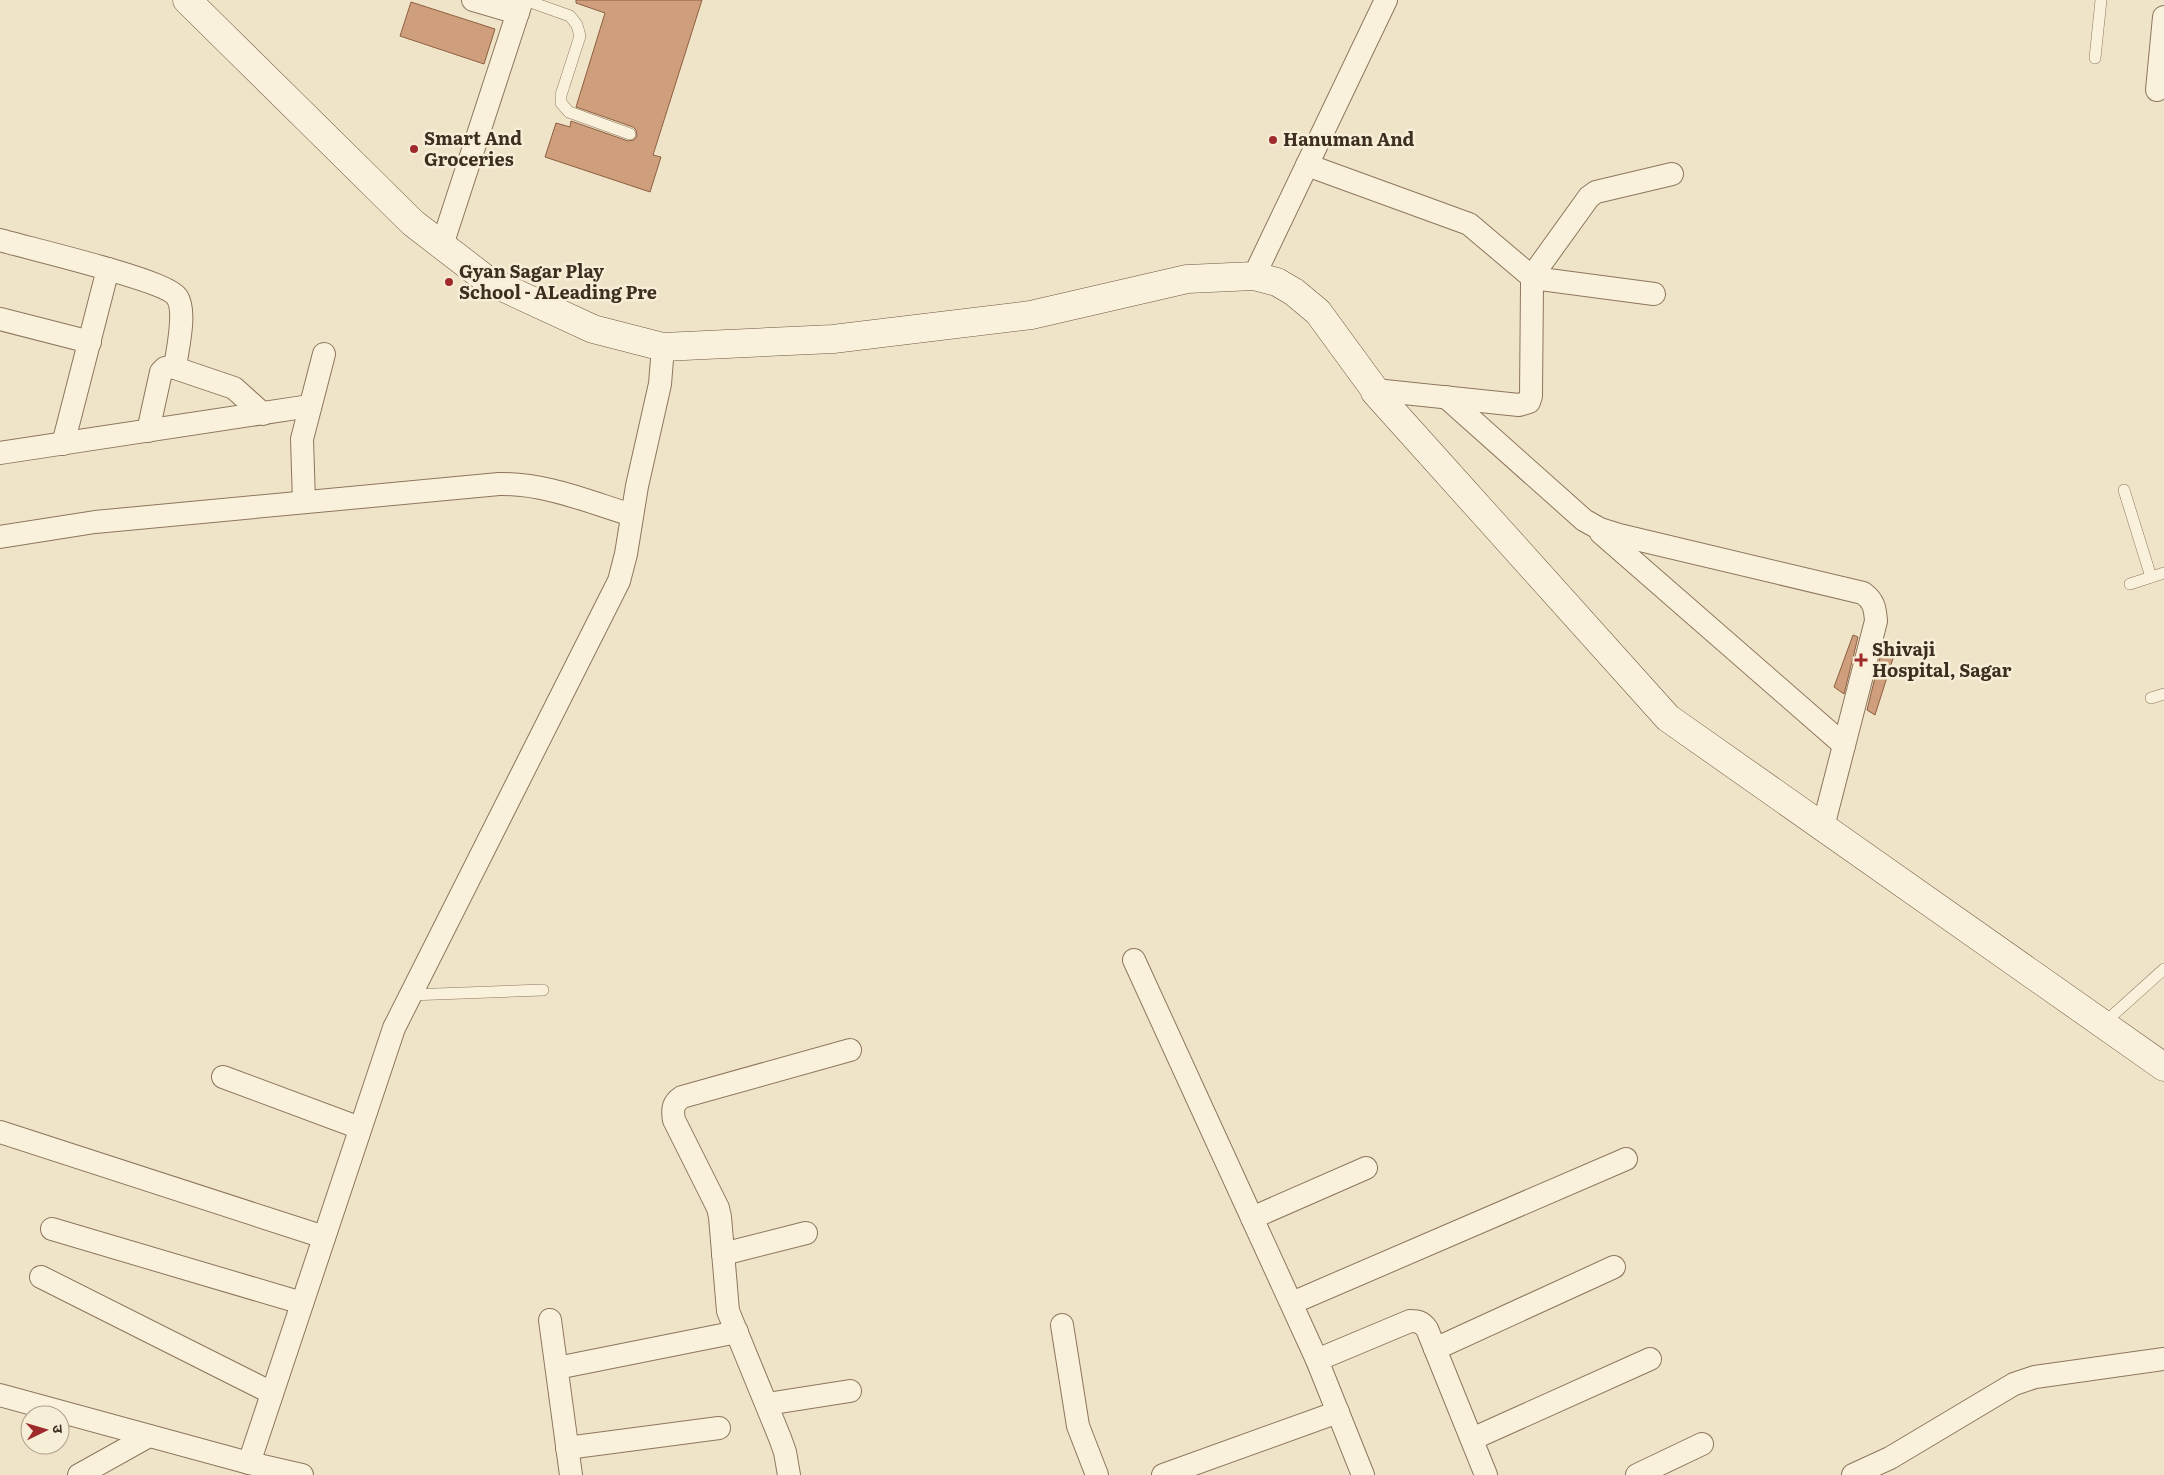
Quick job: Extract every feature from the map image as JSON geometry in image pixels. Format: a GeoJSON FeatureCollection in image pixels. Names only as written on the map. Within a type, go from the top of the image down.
{"type":"FeatureCollection","features":[{"type":"Feature","properties":{"kind":"main road"},"geometry":{"type":"LineString","coordinates":[[187,0],[413,223],[487,280],[593,329],[663,347],[833,340],[1031,315],[1186,279],[1254,276],[1277,282],[1294,292],[1318,312],[1375,390],[1374,392],[1668,718],[2164,1067]]}},
{"type":"Feature","properties":{"kind":"street"},"geometry":{"type":"LineString","coordinates":[[442,245],[522,4],[473,0]]}},
{"type":"Feature","properties":{"kind":"street"},"geometry":{"type":"LineString","coordinates":[[1254,276],[1386,0]]}},
{"type":"Feature","properties":{"kind":"street"},"geometry":{"type":"LineString","coordinates":[[2157,90],[2164,17]]}},
{"type":"Feature","properties":{"kind":"street"},"geometry":{"type":"LineString","coordinates":[[1307,165],[1469,224],[1533,278],[1654,294]]}},
{"type":"Feature","properties":{"kind":"street"},"geometry":{"type":"LineString","coordinates":[[1375,390],[1518,405],[1529,402],[1531,396],[1533,278],[1588,196],[1596,192],[1672,174]]}},
{"type":"Feature","properties":{"kind":"street"},"geometry":{"type":"LineString","coordinates":[[0,240],[108,269],[167,289],[176,295],[182,313],[175,368]]}},
{"type":"Feature","properties":{"kind":"street"},"geometry":{"type":"LineString","coordinates":[[63,444],[108,269]]}},
{"type":"Feature","properties":{"kind":"street"},"geometry":{"type":"LineString","coordinates":[[0,320],[90,342]]}},
{"type":"Feature","properties":{"kind":"street"},"geometry":{"type":"LineString","coordinates":[[249,1463],[394,1028],[614,594],[624,561],[637,486],[660,384],[663,347]]}},
{"type":"Feature","properties":{"kind":"street"},"geometry":{"type":"LineString","coordinates":[[304,502],[302,439],[324,354]]}},
{"type":"Feature","properties":{"kind":"street"},"geometry":{"type":"LineString","coordinates":[[148,431],[161,372],[165,368],[175,368],[234,388],[263,414]]}},
{"type":"Feature","properties":{"kind":"street"},"geometry":{"type":"LineString","coordinates":[[1446,397],[1844,745]]}},
{"type":"Feature","properties":{"kind":"street"},"geometry":{"type":"LineString","coordinates":[[0,453],[310,406]]}},
{"type":"Feature","properties":{"kind":"street"},"geometry":{"type":"LineString","coordinates":[[0,537],[95,522],[500,484],[537,486],[632,515]]}},
{"type":"Feature","properties":{"kind":"street"},"geometry":{"type":"LineString","coordinates":[[1589,523],[1619,535],[1863,593],[1872,600],[1876,609],[1876,621],[1824,827]]}},
{"type":"Feature","properties":{"kind":"street"},"geometry":{"type":"LineString","coordinates":[[1134,960],[1292,1303],[1363,1475]]}},
{"type":"Feature","properties":{"kind":"street"},"geometry":{"type":"LineString","coordinates":[[789,1475],[785,1452],[728,1311],[718,1208],[674,1120],[672,1111],[675,1102],[682,1097],[850,1050]]}},
{"type":"Feature","properties":{"kind":"street"},"geometry":{"type":"LineString","coordinates":[[223,1077],[360,1128]]}},
{"type":"Feature","properties":{"kind":"street"},"geometry":{"type":"LineString","coordinates":[[0,1132],[324,1237]]}},
{"type":"Feature","properties":{"kind":"street"},"geometry":{"type":"LineString","coordinates":[[1292,1303],[1626,1159]]}},
{"type":"Feature","properties":{"kind":"street"},"geometry":{"type":"LineString","coordinates":[[1252,1218],[1366,1168]]}},
{"type":"Feature","properties":{"kind":"street"},"geometry":{"type":"LineString","coordinates":[[52,1229],[302,1303]]}},
{"type":"Feature","properties":{"kind":"street"},"geometry":{"type":"LineString","coordinates":[[723,1254],[806,1233]]}},
{"type":"Feature","properties":{"kind":"street"},"geometry":{"type":"LineString","coordinates":[[1435,1349],[1614,1267]]}},
{"type":"Feature","properties":{"kind":"street"},"geometry":{"type":"LineString","coordinates":[[41,1277],[272,1393]]}},
{"type":"Feature","properties":{"kind":"street"},"geometry":{"type":"LineString","coordinates":[[550,1320],[571,1475]]}},
{"type":"Feature","properties":{"kind":"street"},"geometry":{"type":"LineString","coordinates":[[1317,1360],[1410,1320],[1424,1324],[1486,1475]]}},
{"type":"Feature","properties":{"kind":"street"},"geometry":{"type":"LineString","coordinates":[[1062,1325],[1078,1426],[1097,1475]]}},
{"type":"Feature","properties":{"kind":"street"},"geometry":{"type":"LineString","coordinates":[[557,1368],[737,1332]]}},
{"type":"Feature","properties":{"kind":"street"},"geometry":{"type":"LineString","coordinates":[[1472,1439],[1650,1359]]}},
{"type":"Feature","properties":{"kind":"street"},"geometry":{"type":"LineString","coordinates":[[1853,1475],[1890,1458],[2014,1384],[2035,1377],[2164,1359]]}},
{"type":"Feature","properties":{"kind":"street"},"geometry":{"type":"LineString","coordinates":[[767,1404],[850,1392]]}},
{"type":"Feature","properties":{"kind":"street"},"geometry":{"type":"LineString","coordinates":[[0,1395],[249,1463],[302,1475]]}},
{"type":"Feature","properties":{"kind":"street"},"geometry":{"type":"LineString","coordinates":[[1163,1475],[1338,1412]]}},
{"type":"Feature","properties":{"kind":"street"},"geometry":{"type":"LineString","coordinates":[[567,1448],[719,1428]]}},
{"type":"Feature","properties":{"kind":"street"},"geometry":{"type":"LineString","coordinates":[[79,1475],[149,1436]]}},
{"type":"Feature","properties":{"kind":"street"},"geometry":{"type":"LineString","coordinates":[[1637,1475],[1702,1444]]}},
{"type":"Feature","properties":{"kind":"lane"},"geometry":{"type":"LineString","coordinates":[[2095,58],[2101,0]]}},
{"type":"Feature","properties":{"kind":"lane"},"geometry":{"type":"LineString","coordinates":[[522,4],[570,16],[577,25],[580,36],[561,95],[561,103],[569,112],[630,134]]}},
{"type":"Feature","properties":{"kind":"lane"},"geometry":{"type":"LineString","coordinates":[[2124,490],[2151,577]]}},
{"type":"Feature","properties":{"kind":"lane"},"geometry":{"type":"LineString","coordinates":[[2130,584],[2164,573]]}},
{"type":"Feature","properties":{"kind":"lane"},"geometry":{"type":"LineString","coordinates":[[2151,698],[2164,694]]}},
{"type":"Feature","properties":{"kind":"lane"},"geometry":{"type":"LineString","coordinates":[[2103,1024],[2164,969]]}},
{"type":"Feature","properties":{"kind":"lane"},"geometry":{"type":"LineString","coordinates":[[410,995],[543,990]]}},
{"type":"Feature","properties":{"kind":"building"},"geometry":{"type":"Polygon","coordinates":[[[576,0],[702,0],[653,155],[661,157],[650,192],[545,157],[556,123],[570,127],[571,121],[628,141],[634,140],[637,136],[636,130],[633,127],[576,107],[605,13],[576,3],[576,0]]]}},
{"type":"Feature","properties":{"kind":"building"},"geometry":{"type":"Polygon","coordinates":[[[411,2],[495,29],[484,64],[400,36],[411,2]]]}},
{"type":"Feature","properties":{"kind":"building"},"geometry":{"type":"Polygon","coordinates":[[[1853,635],[1858,637],[1844,694],[1834,687],[1853,635]]]}},
{"type":"Feature","properties":{"kind":"building"},"geometry":{"type":"Polygon","coordinates":[[[1883,645],[1896,649],[1875,715],[1867,710],[1883,645]]]}},
{"type":"Feature","properties":{"kind":"place","name":"Hanuman And"},"geometry":{"type":"Point","coordinates":[1273,140]}},
{"type":"Feature","properties":{"kind":"place","name":"Smart And Groceries"},"geometry":{"type":"Point","coordinates":[414,149]}},
{"type":"Feature","properties":{"kind":"place","name":"Gyan Sagar Play School - ALeading Pre"},"geometry":{"type":"Point","coordinates":[449,282]}},
{"type":"Feature","properties":{"kind":"place","name":"Shivaji Hospital, Sagar"},"geometry":{"type":"Point","coordinates":[1861,660]}}]}
